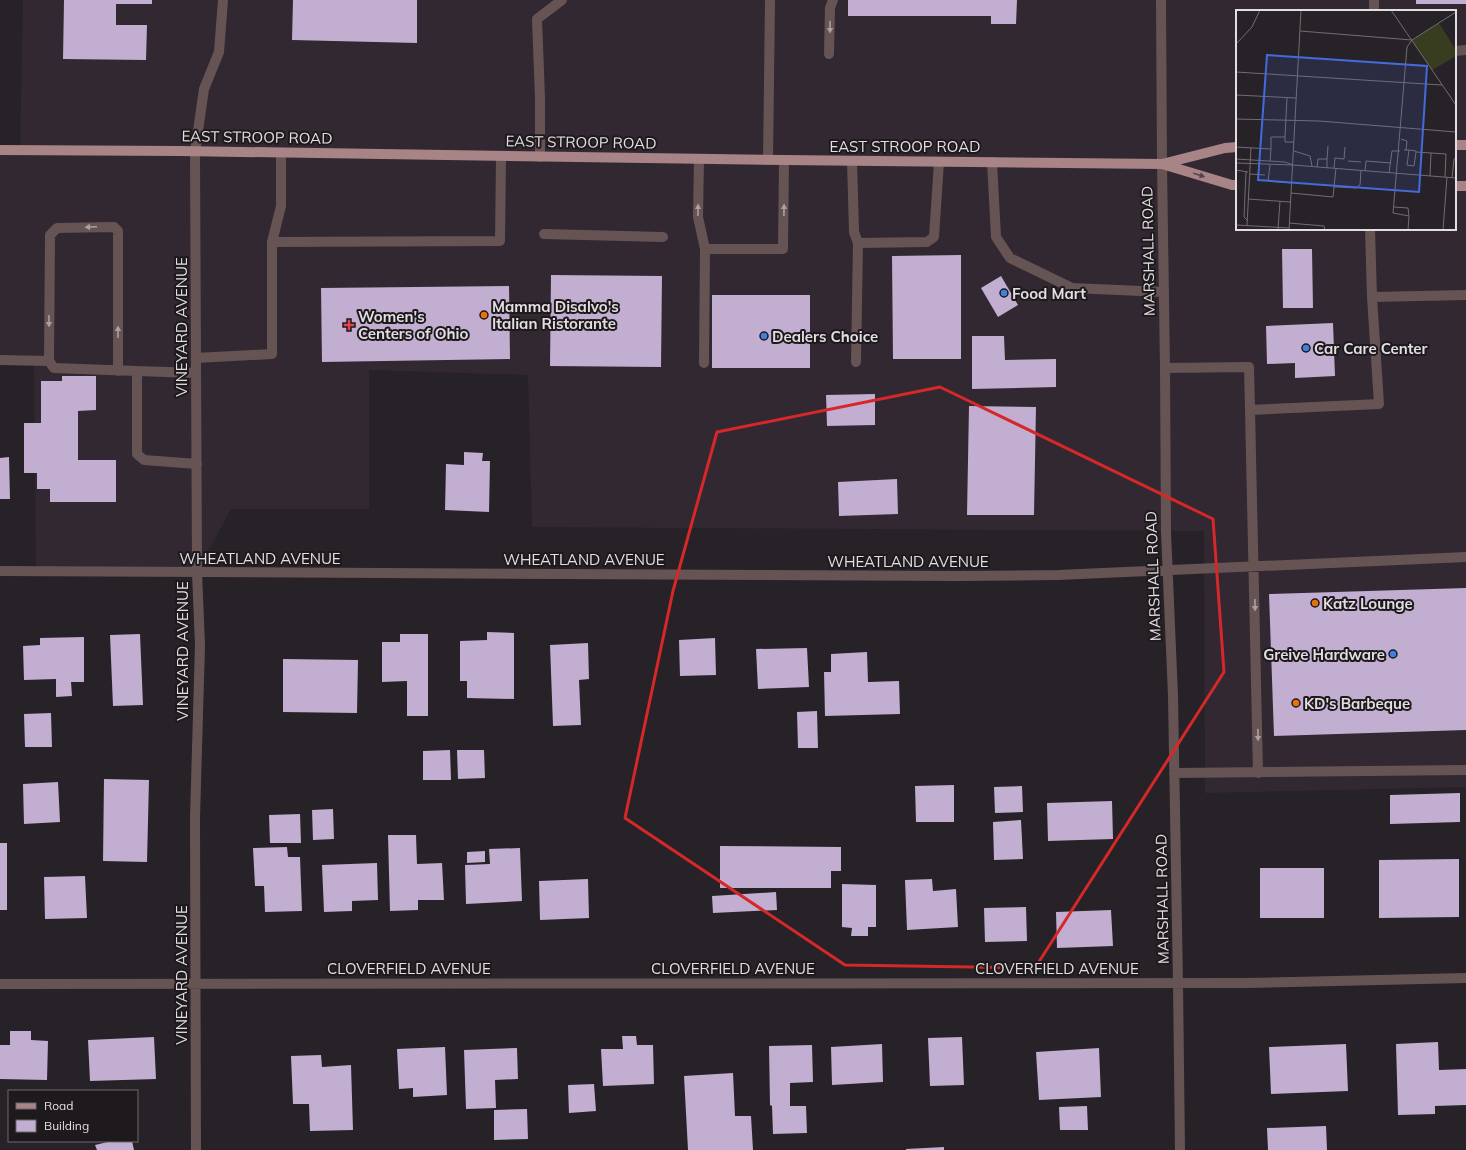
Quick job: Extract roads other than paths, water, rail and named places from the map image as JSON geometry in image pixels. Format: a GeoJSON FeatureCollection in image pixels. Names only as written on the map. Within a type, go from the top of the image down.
{"type":"FeatureCollection","features":[{"type":"Feature","properties":{"kind":"main road","name":"EAST STROOP ROAD"},"geometry":{"type":"LineString","coordinates":[[0,150],[1162,164],[1225,148],[1236,147]]}},
{"type":"Feature","properties":{"kind":"main road","name":"EAST STROOP ROAD"},"geometry":{"type":"LineString","coordinates":[[1162,164],[1236,186]]}},
{"type":"Feature","properties":{"kind":"street","name":"VINEYARD AVENUE"},"geometry":{"type":"LineString","coordinates":[[196,1150],[195,818],[200,645],[197,572],[196,152],[204,89],[219,52],[223,0]]}},
{"type":"Feature","properties":{"kind":"street"},"geometry":{"type":"LineString","coordinates":[[540,157],[540,98],[536,19],[562,0]]}},
{"type":"Feature","properties":{"kind":"street"},"geometry":{"type":"LineString","coordinates":[[768,160],[770,0]]}},
{"type":"Feature","properties":{"kind":"street"},"geometry":{"type":"LineString","coordinates":[[830,54],[830,8],[832,0]]}},
{"type":"Feature","properties":{"kind":"street","name":"MARSHALL ROAD"},"geometry":{"type":"LineString","coordinates":[[1161,0],[1166,532],[1174,773],[1180,1150]]}},
{"type":"Feature","properties":{"kind":"street"},"geometry":{"type":"LineString","coordinates":[[196,358],[272,354],[272,242],[281,206],[281,153]]}},
{"type":"Feature","properties":{"kind":"street"},"geometry":{"type":"LineString","coordinates":[[272,242],[500,241],[501,156]]}},
{"type":"Feature","properties":{"kind":"street"},"geometry":{"type":"LineString","coordinates":[[699,159],[698,217],[705,249],[704,363]]}},
{"type":"Feature","properties":{"kind":"street"},"geometry":{"type":"LineString","coordinates":[[705,249],[783,250],[784,160]]}},
{"type":"Feature","properties":{"kind":"street"},"geometry":{"type":"LineString","coordinates":[[852,161],[854,232],[858,242],[856,362]]}},
{"type":"Feature","properties":{"kind":"street"},"geometry":{"type":"LineString","coordinates":[[858,242],[927,242],[934,237],[939,162]]}},
{"type":"Feature","properties":{"kind":"street"},"geometry":{"type":"LineString","coordinates":[[992,162],[996,237],[1010,258],[1072,288],[1164,292]]}},
{"type":"Feature","properties":{"kind":"street"},"geometry":{"type":"LineString","coordinates":[[118,371],[118,231],[114,226],[57,228],[50,236],[49,361],[54,368],[118,371],[196,373]]}},
{"type":"Feature","properties":{"kind":"street"},"geometry":{"type":"LineString","coordinates":[[1250,410],[1379,404],[1372,297],[1370,230]]}},
{"type":"Feature","properties":{"kind":"street"},"geometry":{"type":"LineString","coordinates":[[544,234],[663,237]]}},
{"type":"Feature","properties":{"kind":"street"},"geometry":{"type":"LineString","coordinates":[[1372,297],[1466,295]]}},
{"type":"Feature","properties":{"kind":"street"},"geometry":{"type":"LineString","coordinates":[[0,360],[49,361]]}},
{"type":"Feature","properties":{"kind":"street"},"geometry":{"type":"LineString","coordinates":[[1165,368],[1249,367],[1258,773]]}},
{"type":"Feature","properties":{"kind":"street"},"geometry":{"type":"LineString","coordinates":[[137,371],[138,454],[144,460],[197,464]]}},
{"type":"Feature","properties":{"kind":"street","name":"WHEATLAND AVENUE"},"geometry":{"type":"LineString","coordinates":[[0,571],[957,576],[1058,575],[1466,557]]}},
{"type":"Feature","properties":{"kind":"street"},"geometry":{"type":"LineString","coordinates":[[1174,773],[1466,770]]}},
{"type":"Feature","properties":{"kind":"street","name":"CLOVERFIELD AVENUE"},"geometry":{"type":"LineString","coordinates":[[0,984],[1246,983],[1466,978]]}},
{"type":"Feature","properties":{"kind":"place","name":"Food Mart"},"geometry":{"type":"Point","coordinates":[1004,293]}},
{"type":"Feature","properties":{"kind":"place","name":"Mamma Disalvo's Italian Ristorante"},"geometry":{"type":"Point","coordinates":[484,315]}},
{"type":"Feature","properties":{"kind":"place","name":"Women's Centers of Ohio"},"geometry":{"type":"Point","coordinates":[349,325]}},
{"type":"Feature","properties":{"kind":"place","name":"Dealers Choice"},"geometry":{"type":"Point","coordinates":[764,336]}},
{"type":"Feature","properties":{"kind":"place","name":"Car Care Center"},"geometry":{"type":"Point","coordinates":[1306,348]}},
{"type":"Feature","properties":{"kind":"place","name":"Katz Lounge"},"geometry":{"type":"Point","coordinates":[1315,603]}},
{"type":"Feature","properties":{"kind":"place","name":"Greive Hardware"},"geometry":{"type":"Point","coordinates":[1393,654]}},
{"type":"Feature","properties":{"kind":"place","name":"KD's Barbeque"},"geometry":{"type":"Point","coordinates":[1296,703]}}]}
